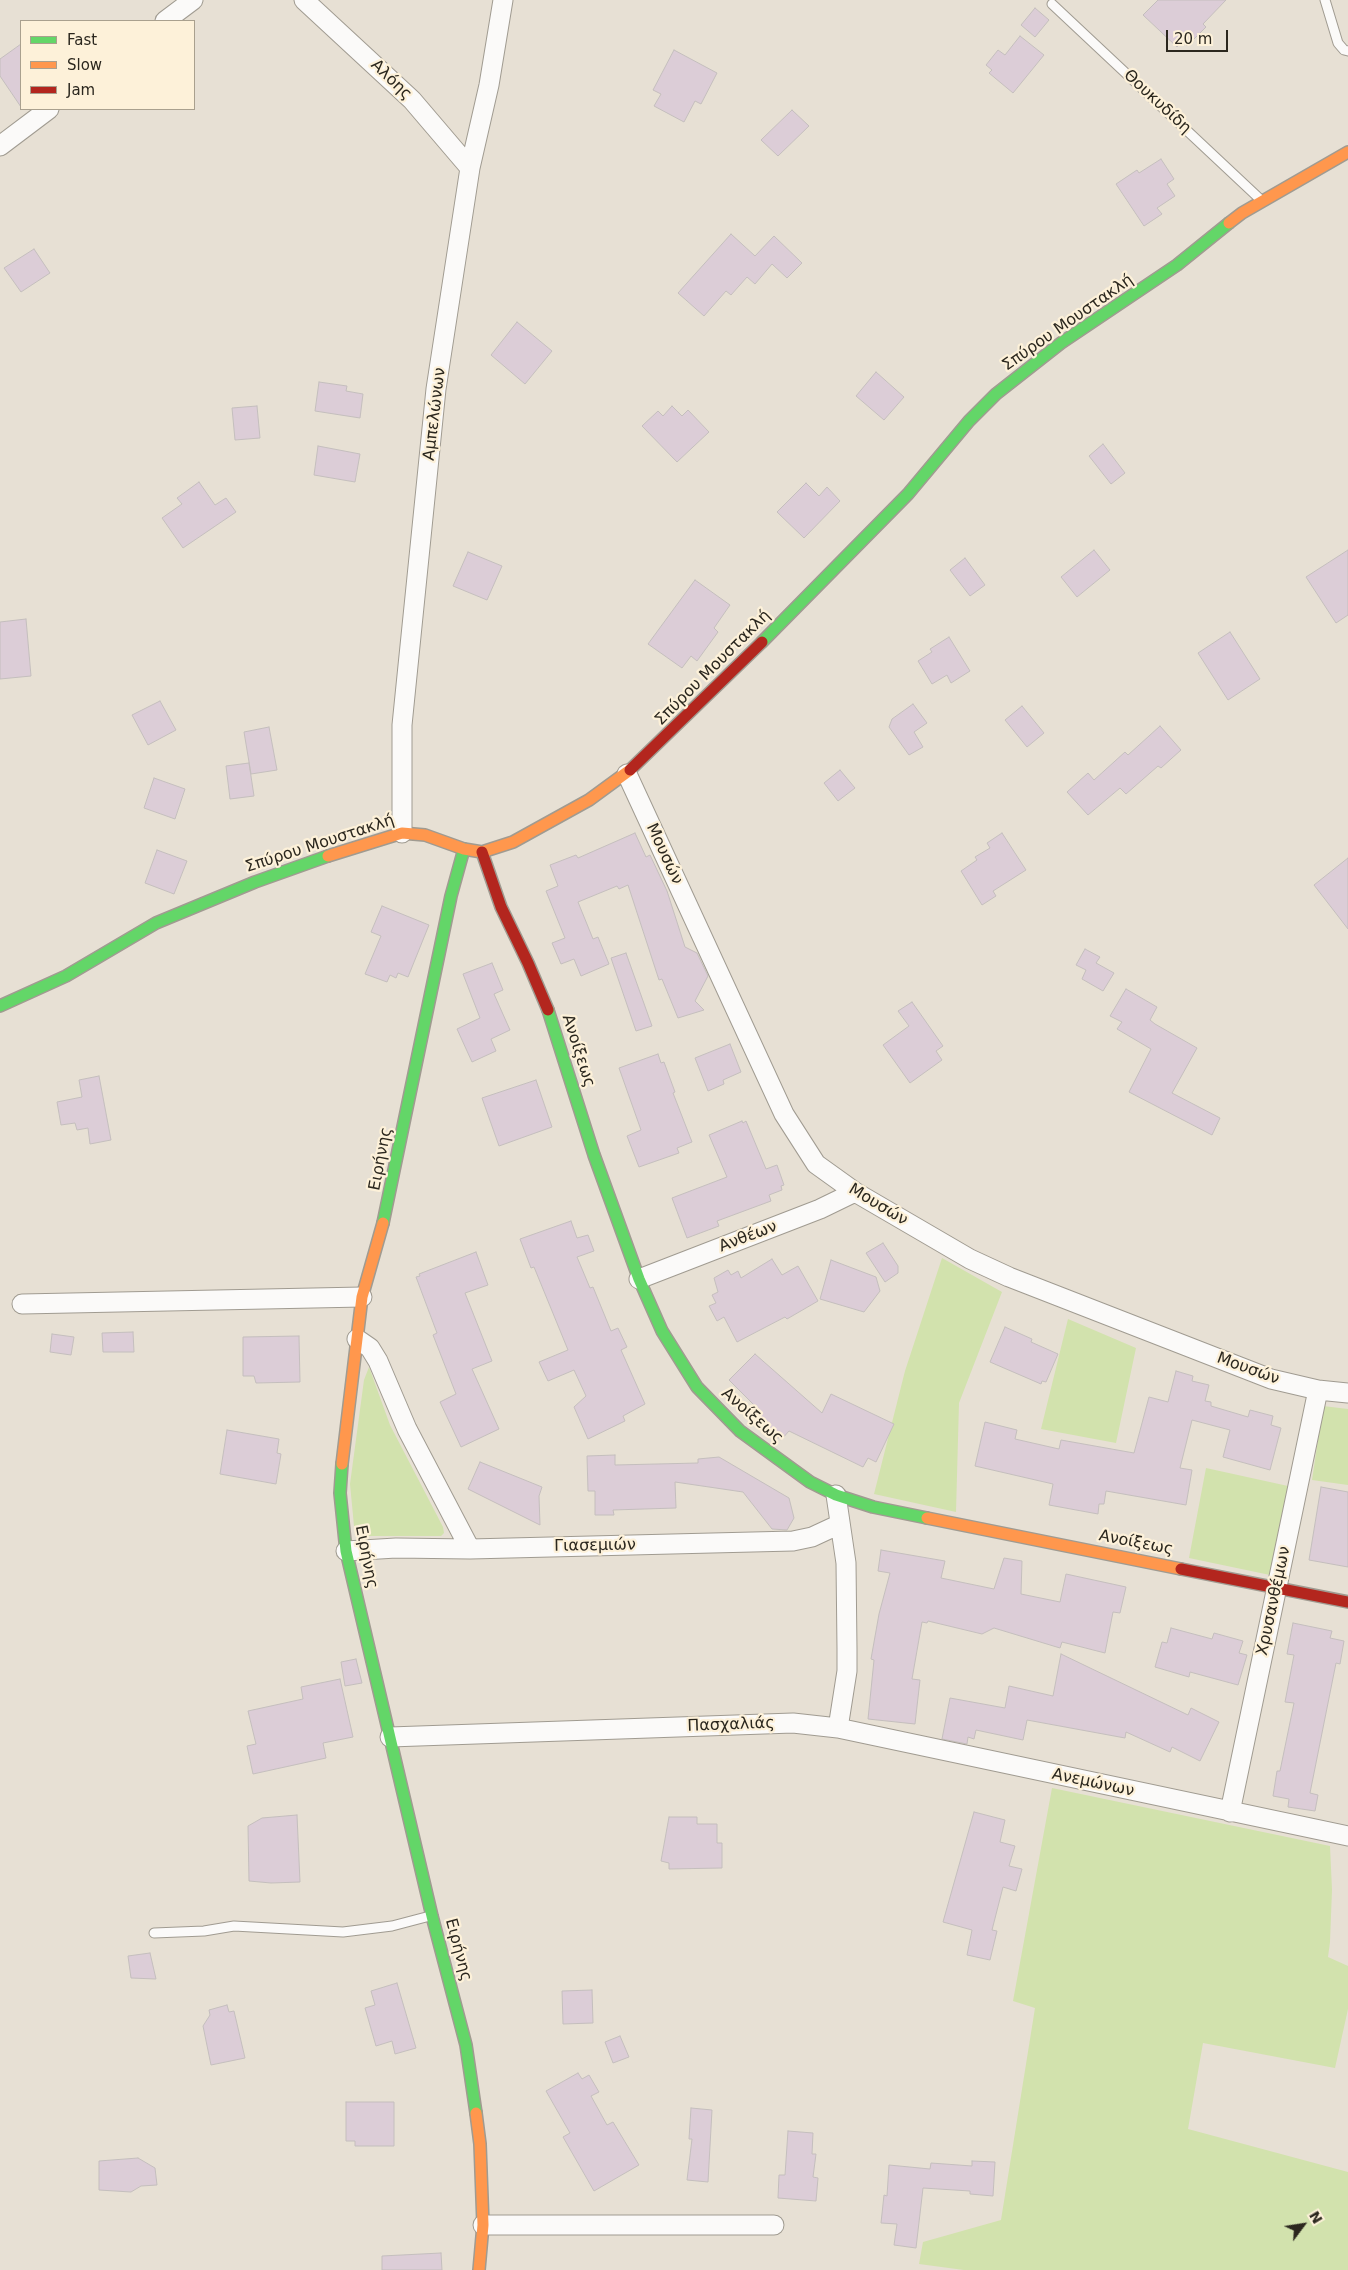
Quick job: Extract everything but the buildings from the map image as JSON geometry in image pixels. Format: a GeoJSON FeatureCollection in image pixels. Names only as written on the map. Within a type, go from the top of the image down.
{"type":"FeatureCollection","features":[{"type":"Feature","properties":{"kind":"street"},"geometry":{"type":"LineString","coordinates":[[166,20],[193,0]]}},
{"type":"Feature","properties":{"kind":"street","name":"Αλόης"},"geometry":{"type":"LineString","coordinates":[[304,0],[412,100],[470,168]]}},
{"type":"Feature","properties":{"kind":"street","name":"Αμπελώνων"},"geometry":{"type":"LineString","coordinates":[[402,833],[402,725],[436,389],[470,168],[489,85],[503,0]]}},
{"type":"Feature","properties":{"kind":"street"},"geometry":{"type":"LineString","coordinates":[[0,146],[48,110]]}},
{"type":"Feature","properties":{"kind":"street","name":"Σπύρου Μουστακλή"},"geometry":{"type":"LineString","coordinates":[[0,1006],[50,984],[138,933],[191,907],[378,839],[402,833],[425,835],[464,849],[482,852],[513,842],[560,817],[626,774],[719,686],[914,488],[969,421],[996,394],[1061,343],[1147,287],[1229,223],[1262,200],[1348,152]]}},
{"type":"Feature","properties":{"kind":"street","name":"Μουσών"},"geometry":{"type":"LineString","coordinates":[[626,774],[784,1114],[816,1164],[855,1192],[970,1259],[1009,1277],[1271,1379],[1318,1390],[1348,1393]]}},
{"type":"Feature","properties":{"kind":"street","name":"Ειρήνης"},"geometry":{"type":"LineString","coordinates":[[464,849],[452,896],[387,1209],[362,1297],[341,1452],[341,1505],[346,1551],[432,1916],[466,2045],[480,2144],[483,2225],[480,2270]]}},
{"type":"Feature","properties":{"kind":"street","name":"Ανοίξεως"},"geometry":{"type":"LineString","coordinates":[[482,852],[501,907],[528,963],[557,1035],[594,1155],[639,1279],[662,1330],[697,1387],[740,1431],[810,1482],[836,1496],[873,1507],[1348,1602]]}},
{"type":"Feature","properties":{"kind":"street","name":"Ανθέων"},"geometry":{"type":"LineString","coordinates":[[639,1279],[820,1209],[855,1192]]}},
{"type":"Feature","properties":{"kind":"street"},"geometry":{"type":"LineString","coordinates":[[22,1304],[362,1297]]}},
{"type":"Feature","properties":{"kind":"street"},"geometry":{"type":"LineString","coordinates":[[357,1339],[370,1348],[378,1361],[414,1444],[470,1549]]}},
{"type":"Feature","properties":{"kind":"street","name":"Χρυσανθέμων"},"geometry":{"type":"LineString","coordinates":[[1230,1812],[1318,1390]]}},
{"type":"Feature","properties":{"kind":"street"},"geometry":{"type":"LineString","coordinates":[[836,1496],[846,1563],[848,1648],[838,1728]]}},
{"type":"Feature","properties":{"kind":"street","name":"Γιασεμιών"},"geometry":{"type":"LineString","coordinates":[[346,1551],[396,1548],[470,1549],[793,1541],[828,1531],[840,1524]]}},
{"type":"Feature","properties":{"kind":"street","name":"Πασχαλιάς"},"geometry":{"type":"LineString","coordinates":[[390,1737],[792,1723],[838,1728]]}},
{"type":"Feature","properties":{"kind":"street","name":"Ανεμώνων"},"geometry":{"type":"LineString","coordinates":[[838,1728],[1348,1836]]}},
{"type":"Feature","properties":{"kind":"street"},"geometry":{"type":"LineString","coordinates":[[483,2225],[774,2225]]}},
{"type":"Feature","properties":{"kind":"lane"},"geometry":{"type":"LineString","coordinates":[[1325,0],[1338,43],[1344,50],[1348,51]]}},
{"type":"Feature","properties":{"kind":"lane","name":"Θουκυδίδη"},"geometry":{"type":"LineString","coordinates":[[1052,4],[1262,200]]}},
{"type":"Feature","properties":{"kind":"lane"},"geometry":{"type":"LineString","coordinates":[[154,1933],[204,1931],[234,1926],[343,1932],[392,1926],[432,1916]]}},
{"type":"Feature","properties":{"kind":"green space"},"geometry":{"type":"Polygon","coordinates":[[[942,1258],[1002,1292],[959,1403],[956,1512],[874,1494],[905,1371],[942,1258]]]}},
{"type":"Feature","properties":{"kind":"green space"},"geometry":{"type":"Polygon","coordinates":[[[1068,1319],[1136,1348],[1116,1443],[1041,1429],[1068,1319]]]}},
{"type":"Feature","properties":{"kind":"green space"},"geometry":{"type":"Polygon","coordinates":[[[369,1367],[390,1425],[443,1527],[444,1533],[441,1536],[364,1536],[354,1526],[350,1484],[364,1380],[369,1367]]]}},
{"type":"Feature","properties":{"kind":"green space"},"geometry":{"type":"Polygon","coordinates":[[[1323,1406],[1348,1409],[1348,1485],[1312,1480],[1323,1406]]]}},
{"type":"Feature","properties":{"kind":"green space"},"geometry":{"type":"Polygon","coordinates":[[[1206,1468],[1288,1486],[1270,1575],[1189,1558],[1206,1468]]]}},
{"type":"Feature","properties":{"kind":"green space"},"geometry":{"type":"Polygon","coordinates":[[[1052,1788],[1330,1846],[1332,1890],[1328,1957],[1348,1966],[1348,2009],[1335,2068],[1203,2043],[1188,2129],[1348,2172],[1348,2270],[964,2270],[919,2264],[923,2242],[1001,2220],[1035,2008],[1013,2001],[1052,1788]]]}},
{"type":"Feature","properties":{"kind":"traffic: fast"},"geometry":{"type":"LineString","coordinates":[[762,642],[908,494],[969,421],[996,394],[1061,343],[1177,265],[1229,223]]}},
{"type":"Feature","properties":{"kind":"traffic: fast"},"geometry":{"type":"LineString","coordinates":[[383,1223],[451,896],[464,849]]}},
{"type":"Feature","properties":{"kind":"traffic: fast"},"geometry":{"type":"LineString","coordinates":[[0,1006],[66,976],[156,923],[255,882],[328,856]]}},
{"type":"Feature","properties":{"kind":"traffic: fast"},"geometry":{"type":"LineString","coordinates":[[548,1010],[594,1155],[639,1279],[662,1331],[697,1387],[740,1431],[810,1482],[836,1495],[873,1507],[927,1518]]}},
{"type":"Feature","properties":{"kind":"traffic: fast"},"geometry":{"type":"LineString","coordinates":[[342,1464],[340,1493],[346,1551],[432,1916],[466,2045],[476,2113]]}},
{"type":"Feature","properties":{"kind":"traffic: slow"},"geometry":{"type":"LineString","coordinates":[[1229,223],[1242,213],[1348,152]]}},
{"type":"Feature","properties":{"kind":"traffic: slow"},"geometry":{"type":"LineString","coordinates":[[328,856],[402,833],[425,835],[464,849],[482,852],[513,842],[589,800],[630,770]]}},
{"type":"Feature","properties":{"kind":"traffic: slow"},"geometry":{"type":"LineString","coordinates":[[342,1464],[362,1297],[383,1223]]}},
{"type":"Feature","properties":{"kind":"traffic: slow"},"geometry":{"type":"LineString","coordinates":[[927,1518],[1181,1569]]}},
{"type":"Feature","properties":{"kind":"traffic: slow"},"geometry":{"type":"LineString","coordinates":[[476,2113],[480,2144],[483,2225],[479,2270]]}},
{"type":"Feature","properties":{"kind":"traffic: jam"},"geometry":{"type":"LineString","coordinates":[[630,770],[762,642]]}},
{"type":"Feature","properties":{"kind":"traffic: jam"},"geometry":{"type":"LineString","coordinates":[[482,852],[501,907],[548,1010]]}},
{"type":"Feature","properties":{"kind":"traffic: jam"},"geometry":{"type":"LineString","coordinates":[[1181,1569],[1348,1602]]}}]}
